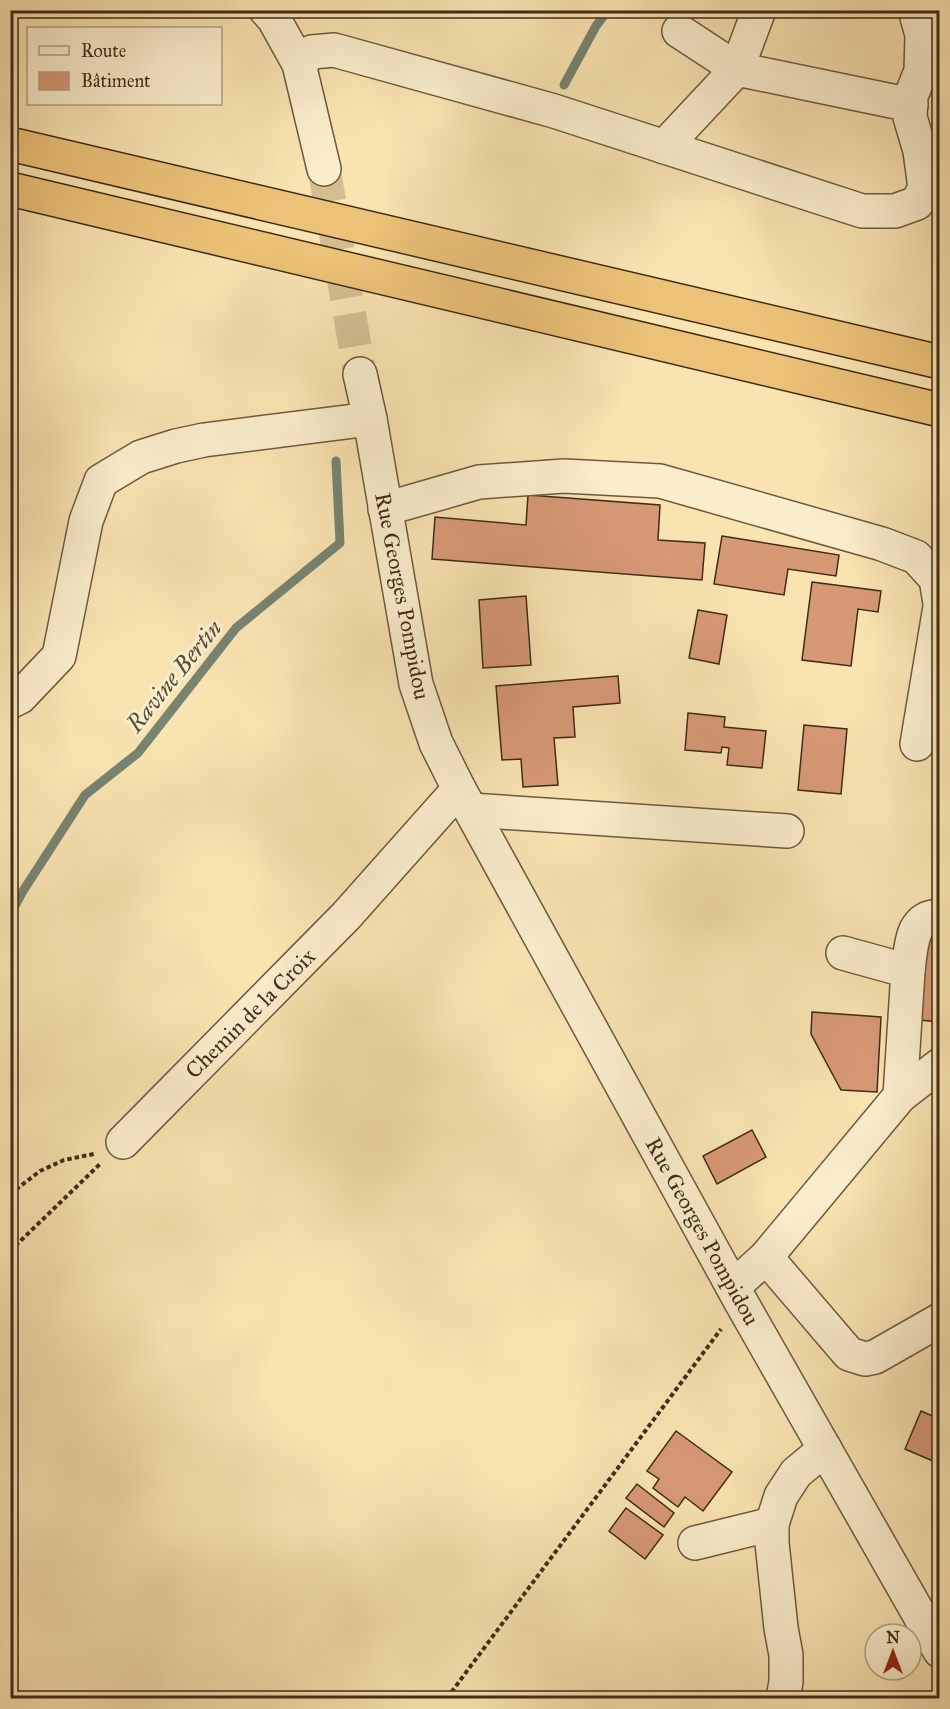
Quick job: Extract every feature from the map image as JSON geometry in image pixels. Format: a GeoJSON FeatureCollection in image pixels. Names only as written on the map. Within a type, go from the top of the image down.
{"type":"FeatureCollection","features":[{"type":"Feature","properties":{"kind":"highway"},"geometry":{"type":"LineString","coordinates":[[10,144],[939,362]]}},
{"type":"Feature","properties":{"kind":"highway"},"geometry":{"type":"LineString","coordinates":[[10,189],[939,410]]}},
{"type":"Feature","properties":{"kind":"street"},"geometry":{"type":"LineString","coordinates":[[266,10],[274,19],[299,64],[324,169]]}},
{"type":"Feature","properties":{"kind":"street"},"geometry":{"type":"LineString","coordinates":[[664,147],[737,69],[759,10]]}},
{"type":"Feature","properties":{"kind":"street"},"geometry":{"type":"LineString","coordinates":[[299,64],[312,52],[334,50],[554,111],[862,211],[895,211],[917,203],[925,188],[920,152],[910,117],[912,96],[921,71],[922,35],[915,10]]}},
{"type":"Feature","properties":{"kind":"street"},"geometry":{"type":"LineString","coordinates":[[679,31],[737,69],[910,105]]}},
{"type":"Feature","properties":{"kind":"street","name":"Rue Georges Pompidou"},"geometry":{"type":"LineString","coordinates":[[360,374],[370,419],[416,684],[436,743],[737,1294],[939,1651]]}},
{"type":"Feature","properties":{"kind":"street"},"geometry":{"type":"LineString","coordinates":[[10,702],[20,697],[59,656],[86,521],[101,482],[141,457],[176,446],[204,440],[370,419]]}},
{"type":"Feature","properties":{"kind":"street"},"geometry":{"type":"LineString","coordinates":[[385,509],[479,483],[564,476],[660,482],[882,544],[916,557],[936,579],[939,605],[917,744]]}},
{"type":"Feature","properties":{"kind":"street"},"geometry":{"type":"LineString","coordinates":[[465,799],[787,831]]}},
{"type":"Feature","properties":{"kind":"street","name":"Chemin de la Croix"},"geometry":{"type":"LineString","coordinates":[[123,1142],[465,799]]}},
{"type":"Feature","properties":{"kind":"street"},"geometry":{"type":"LineString","coordinates":[[900,1095],[908,971],[913,937],[918,923],[932,916],[939,917]]}},
{"type":"Feature","properties":{"kind":"street"},"geometry":{"type":"LineString","coordinates":[[843,952],[908,971]]}},
{"type":"Feature","properties":{"kind":"street"},"geometry":{"type":"LineString","coordinates":[[737,1294],[900,1095],[939,1065]]}},
{"type":"Feature","properties":{"kind":"street"},"geometry":{"type":"LineString","coordinates":[[766,1257],[849,1354],[866,1359],[875,1357],[939,1320]]}},
{"type":"Feature","properties":{"kind":"street"},"geometry":{"type":"LineString","coordinates":[[783,1698],[786,1682],[786,1655],[781,1628],[772,1524],[781,1496],[796,1473],[825,1449]]}},
{"type":"Feature","properties":{"kind":"street"},"geometry":{"type":"LineString","coordinates":[[695,1543],[772,1524]]}},
{"type":"Feature","properties":{"kind":"path"},"geometry":{"type":"LineString","coordinates":[[10,1194],[40,1171],[64,1160],[108,1149],[123,1142]]}},
{"type":"Feature","properties":{"kind":"path"},"geometry":{"type":"LineString","coordinates":[[10,1251],[123,1142]]}},
{"type":"Feature","properties":{"kind":"path"},"geometry":{"type":"LineString","coordinates":[[447,1698],[737,1294]]}},
{"type":"Feature","properties":{"kind":"building"},"geometry":{"type":"Polygon","coordinates":[[[940,84],[940,111],[931,86],[940,84]]]}},
{"type":"Feature","properties":{"kind":"building"},"geometry":{"type":"Polygon","coordinates":[[[528,495],[660,505],[658,540],[705,543],[702,580],[432,559],[435,517],[526,525],[528,495]]]}},
{"type":"Feature","properties":{"kind":"building"},"geometry":{"type":"Polygon","coordinates":[[[722,536],[839,555],[836,576],[788,569],[784,595],[714,584],[722,536]]]}},
{"type":"Feature","properties":{"kind":"building"},"geometry":{"type":"Polygon","coordinates":[[[812,582],[881,591],[878,612],[858,609],[851,666],[802,660],[812,582]]]}},
{"type":"Feature","properties":{"kind":"building"},"geometry":{"type":"Polygon","coordinates":[[[526,596],[531,665],[483,668],[479,600],[526,596]]]}},
{"type":"Feature","properties":{"kind":"building"},"geometry":{"type":"Polygon","coordinates":[[[698,610],[727,615],[719,664],[689,658],[698,610]]]}},
{"type":"Feature","properties":{"kind":"building"},"geometry":{"type":"Polygon","coordinates":[[[618,676],[620,703],[573,707],[575,737],[554,738],[558,785],[523,787],[521,759],[502,760],[496,686],[618,676]]]}},
{"type":"Feature","properties":{"kind":"building"},"geometry":{"type":"Polygon","coordinates":[[[688,713],[725,717],[724,727],[766,731],[762,768],[727,765],[729,748],[722,747],[721,753],[685,750],[688,713]]]}},
{"type":"Feature","properties":{"kind":"building"},"geometry":{"type":"Polygon","coordinates":[[[804,725],[847,729],[841,794],[798,790],[804,725]]]}},
{"type":"Feature","properties":{"kind":"building"},"geometry":{"type":"Polygon","coordinates":[[[928,934],[940,935],[940,1022],[919,1020],[928,934]]]}},
{"type":"Feature","properties":{"kind":"building"},"geometry":{"type":"Polygon","coordinates":[[[812,1012],[881,1017],[877,1092],[841,1090],[811,1034],[812,1012]]]}},
{"type":"Feature","properties":{"kind":"building"},"geometry":{"type":"Polygon","coordinates":[[[752,1130],[766,1157],[717,1184],[703,1156],[752,1130]]]}},
{"type":"Feature","properties":{"kind":"building"},"geometry":{"type":"Polygon","coordinates":[[[940,1405],[940,1464],[905,1449],[921,1411],[935,1417],[940,1405]]]}},
{"type":"Feature","properties":{"kind":"building"},"geometry":{"type":"Polygon","coordinates":[[[676,1431],[732,1472],[703,1511],[685,1497],[678,1507],[653,1488],[659,1479],[647,1471],[676,1431]]]}},
{"type":"Feature","properties":{"kind":"building"},"geometry":{"type":"Polygon","coordinates":[[[637,1484],[674,1513],[664,1527],[626,1498],[637,1484]]]}},
{"type":"Feature","properties":{"kind":"building"},"geometry":{"type":"Polygon","coordinates":[[[626,1508],[663,1535],[645,1559],[609,1531],[626,1508]]]}},
{"type":"Feature","properties":{"kind":"waterway","name":"Ravine Bertin"},"geometry":{"type":"LineString","coordinates":[[564,85],[596,26],[608,10]]}},
{"type":"Feature","properties":{"kind":"waterway","name":"Ravine Bertin"},"geometry":{"type":"LineString","coordinates":[[10,915],[85,795],[138,753],[236,628],[340,543],[336,461]]}},
{"type":"Feature","properties":{"kind":"tunnel"},"geometry":{"type":"LineString","coordinates":[[324,169],[360,374]]}}]}
